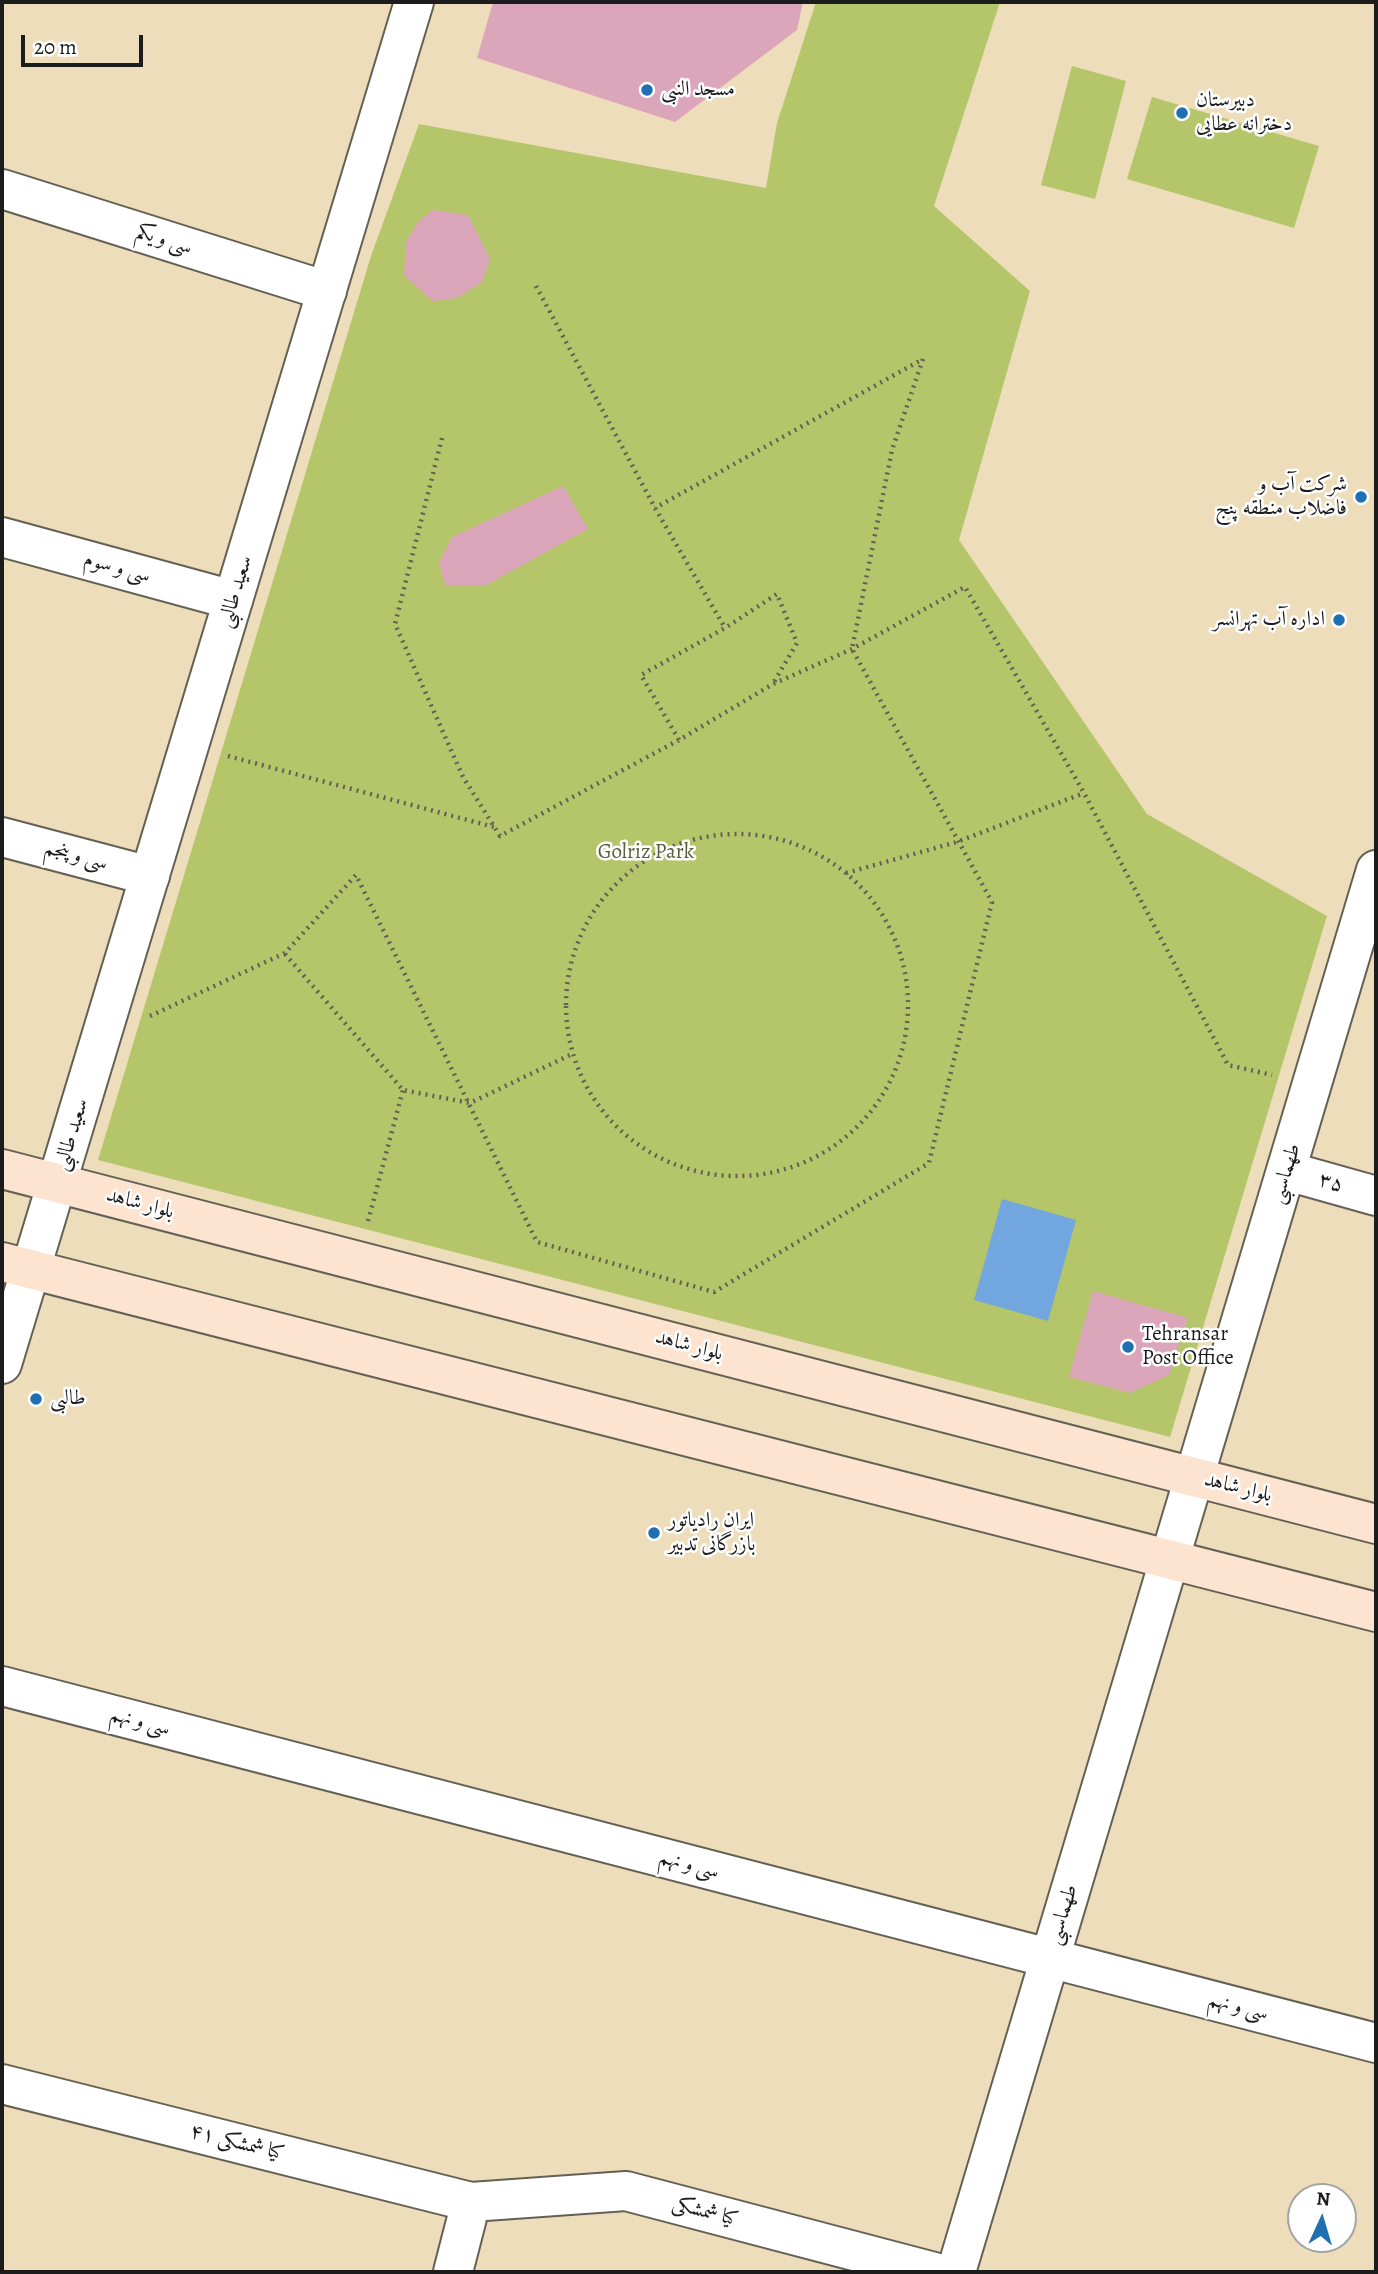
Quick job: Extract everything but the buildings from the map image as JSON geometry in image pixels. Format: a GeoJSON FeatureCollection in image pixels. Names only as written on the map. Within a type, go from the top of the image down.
{"type":"FeatureCollection","features":[{"type":"Feature","properties":{"kind":"main road","name":"بلوار شاهد"},"geometry":{"type":"LineString","coordinates":[[2,1168],[1376,1524]]}},
{"type":"Feature","properties":{"kind":"main road"},"geometry":{"type":"LineString","coordinates":[[16,1266],[1376,1612]]}},
{"type":"Feature","properties":{"kind":"street","name":"سعید طالبی"},"geometry":{"type":"LineString","coordinates":[[16,1266],[58,1183],[414,2]]}},
{"type":"Feature","properties":{"kind":"street","name":"سی و یکم"},"geometry":{"type":"LineString","coordinates":[[2,189],[327,291]]}},
{"type":"Feature","properties":{"kind":"street","name":"سی و سوم"},"geometry":{"type":"LineString","coordinates":[[2,537],[233,600]]}},
{"type":"Feature","properties":{"kind":"street","name":"سی و پنجم"},"geometry":{"type":"LineString","coordinates":[[2,836],[150,876]]}},
{"type":"Feature","properties":{"kind":"street","name":"طهماسبی"},"geometry":{"type":"LineString","coordinates":[[956,2272],[1376,870]]}},
{"type":"Feature","properties":{"kind":"street","name":"۳۵"},"geometry":{"type":"LineString","coordinates":[[1287,1171],[1376,1196]]}},
{"type":"Feature","properties":{"kind":"street"},"geometry":{"type":"LineString","coordinates":[[2,1364],[16,1266]]}},
{"type":"Feature","properties":{"kind":"street","name":"سی و نهم"},"geometry":{"type":"LineString","coordinates":[[2,1686],[1376,2043]]}},
{"type":"Feature","properties":{"kind":"street","name":"۴۱ کیا شمشکی"},"geometry":{"type":"LineString","coordinates":[[2,2084],[471,2202]]}},
{"type":"Feature","properties":{"kind":"street","name":"کیا شمشکی"},"geometry":{"type":"LineString","coordinates":[[471,2202],[626,2192],[934,2272]]}},
{"type":"Feature","properties":{"kind":"street"},"geometry":{"type":"LineString","coordinates":[[453,2272],[471,2202]]}},
{"type":"Feature","properties":{"kind":"path"},"geometry":{"type":"LineString","coordinates":[[536,286],[655,508],[724,628]]}},
{"type":"Feature","properties":{"kind":"path"},"geometry":{"type":"LineString","coordinates":[[140,1021],[285,953],[356,875],[537,1242],[714,1292],[929,1163],[992,902],[852,649],[892,450],[923,359],[655,508]]}},
{"type":"Feature","properties":{"kind":"path"},"geometry":{"type":"LineString","coordinates":[[443,438],[395,624],[463,777],[500,836],[679,740],[773,684],[852,649],[965,587],[1084,793],[1228,1065],[1280,1077]]}},
{"type":"Feature","properties":{"kind":"path"},"geometry":{"type":"LineString","coordinates":[[679,740],[641,675],[777,594],[797,643],[773,684]]}},
{"type":"Feature","properties":{"kind":"path"},"geometry":{"type":"LineString","coordinates":[[221,754],[494,827]]}},
{"type":"Feature","properties":{"kind":"path"},"geometry":{"type":"LineString","coordinates":[[846,873],[957,842],[1084,793]]}},
{"type":"Feature","properties":{"kind":"path"},"geometry":{"type":"LineString","coordinates":[[733,833],[787,840],[836,864],[846,873],[875,901],[902,954],[910,1013],[897,1071],[865,1121],[819,1157],[761,1176],[702,1174],[646,1152],[602,1113],[570,1055],[564,1008],[571,954],[595,907],[633,868],[680,842],[733,833]]}},
{"type":"Feature","properties":{"kind":"path"},"geometry":{"type":"LineString","coordinates":[[285,953],[403,1090],[470,1103],[570,1055]]}},
{"type":"Feature","properties":{"kind":"path"},"geometry":{"type":"LineString","coordinates":[[365,1231],[403,1090]]}},
{"type":"Feature","properties":{"kind":"green space","name":"Golriz Park"},"geometry":{"type":"Polygon","coordinates":[[[816,2],[1000,2],[934,206],[1030,291],[959,540],[1147,814],[1327,916],[1170,1437],[98,1160],[371,256],[419,124],[766,188],[777,123],[816,2]]]}},
{"type":"Feature","properties":{"kind":"green space"},"geometry":{"type":"Polygon","coordinates":[[[1072,66],[1126,81],[1095,199],[1041,185],[1072,66]]]}},
{"type":"Feature","properties":{"kind":"green space"},"geometry":{"type":"Polygon","coordinates":[[[1152,97],[1319,146],[1294,228],[1127,179],[1152,97]]]}},
{"type":"Feature","properties":{"kind":"water"},"geometry":{"type":"Polygon","coordinates":[[[1002,1199],[1076,1220],[1048,1321],[974,1300],[1002,1199]]]}},
{"type":"Feature","properties":{"kind":"place","name":"مسجد النبی"},"geometry":{"type":"Point","coordinates":[647,90]}},
{"type":"Feature","properties":{"kind":"place","name":"دبیرستان دخترانه عطایی"},"geometry":{"type":"Point","coordinates":[1182,113]}},
{"type":"Feature","properties":{"kind":"place","name":"شرکت آب و فاضلاب منطقه پنج"},"geometry":{"type":"Point","coordinates":[1361,497]}},
{"type":"Feature","properties":{"kind":"place","name":"اداره آب تهرانسر"},"geometry":{"type":"Point","coordinates":[1339,620]}},
{"type":"Feature","properties":{"kind":"place","name":"Tehransar Post Office"},"geometry":{"type":"Point","coordinates":[1128,1347]}},
{"type":"Feature","properties":{"kind":"place","name":"طالبی"},"geometry":{"type":"Point","coordinates":[36,1399]}},
{"type":"Feature","properties":{"kind":"place","name":"ایران رادیاتور بازرگانی تدبیر"},"geometry":{"type":"Point","coordinates":[654,1533]}}]}
